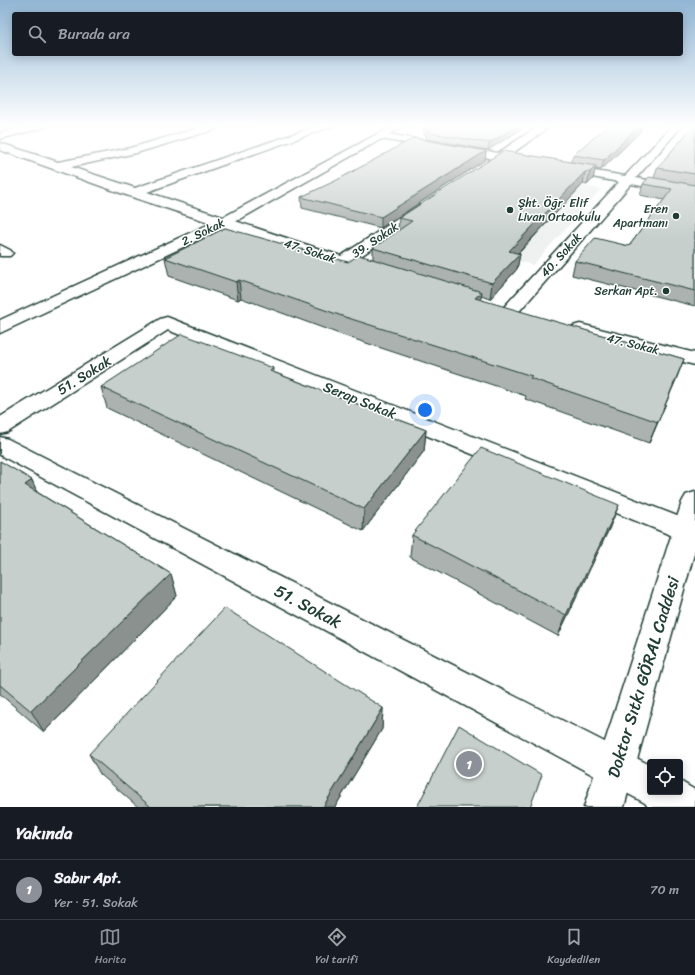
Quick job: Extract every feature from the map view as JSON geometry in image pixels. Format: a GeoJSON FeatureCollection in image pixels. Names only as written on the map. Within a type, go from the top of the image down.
{"type":"FeatureCollection","features":[{"type":"Feature","properties":{"kind":"street","name":"47. Sokak"},"geometry":{"type":"LineString","coordinates":[[47,163],[223,223],[381,273]]}},
{"type":"Feature","properties":{"kind":"street"},"geometry":{"type":"LineString","coordinates":[[57,166],[74,163]]}},
{"type":"Feature","properties":{"kind":"street"},"geometry":{"type":"LineString","coordinates":[[133,193],[221,163]]}},
{"type":"Feature","properties":{"kind":"street","name":"2. Sokak"},"geometry":{"type":"LineString","coordinates":[[0,327],[223,223],[333,163]]}},
{"type":"Feature","properties":{"kind":"street"},"geometry":{"type":"LineString","coordinates":[[481,170],[492,163]]}},
{"type":"Feature","properties":{"kind":"street"},"geometry":{"type":"LineString","coordinates":[[531,163],[538,164]]}},
{"type":"Feature","properties":{"kind":"street","name":"40. Sokak"},"geometry":{"type":"LineString","coordinates":[[509,312],[645,163]]}},
{"type":"Feature","properties":{"kind":"street"},"geometry":{"type":"LineString","coordinates":[[553,166],[628,181],[695,192]]}},
{"type":"Feature","properties":{"kind":"street","name":"39. Sokak"},"geometry":{"type":"LineString","coordinates":[[343,261],[435,200]]}},
{"type":"Feature","properties":{"kind":"street"},"geometry":{"type":"LineString","coordinates":[[494,308],[524,316]]}},
{"type":"Feature","properties":{"kind":"street","name":"51. Sokak"},"geometry":{"type":"LineString","coordinates":[[0,427],[167,323]]}},
{"type":"Feature","properties":{"kind":"street","name":"Serap Sokak"},"geometry":{"type":"LineString","coordinates":[[167,323],[692,522]]}},
{"type":"Feature","properties":{"kind":"street","name":"47. Sokak"},"geometry":{"type":"LineString","coordinates":[[563,326],[695,359]]}},
{"type":"Feature","properties":{"kind":"street","name":"51. Sokak"},"geometry":{"type":"LineString","coordinates":[[0,445],[647,784]]}},
{"type":"Feature","properties":{"kind":"street","name":"Doktor Sıtkı GÖRAL Caddesi"},"geometry":{"type":"LineString","coordinates":[[604,807],[615,767],[692,522]]}},
{"type":"Feature","properties":{"kind":"street"},"geometry":{"type":"LineString","coordinates":[[665,795],[687,807]]}},
{"type":"Feature","properties":{"kind":"shaded area","name":"Şht. Öğr. Elif Livan Ortaokulu"},"geometry":{"type":"Polygon","coordinates":[[[496,171],[601,189],[533,265],[407,232],[496,171]]]}},
{"type":"Feature","properties":{"kind":"building"},"geometry":{"type":"Polygon","coordinates":[[[369,163],[467,163],[381,217],[301,197],[369,163]]]}},
{"type":"Feature","properties":{"kind":"building"},"geometry":{"type":"Polygon","coordinates":[[[485,163],[575,163],[596,166],[590,172],[585,172],[509,251],[520,254],[492,283],[373,248],[412,221],[399,218],[485,163]]]}},
{"type":"Feature","properties":{"kind":"building"},"geometry":{"type":"Polygon","coordinates":[[[662,163],[695,163],[695,174],[657,168],[662,163]]]}},
{"type":"Feature","properties":{"kind":"building"},"geometry":{"type":"Polygon","coordinates":[[[649,177],[695,185],[695,291],[575,261],[595,238],[629,246],[672,189],[643,184],[649,177]]]}},
{"type":"Feature","properties":{"kind":"building"},"geometry":{"type":"Polygon","coordinates":[[[225,228],[348,262],[359,255],[482,292],[475,298],[684,359],[658,422],[530,378],[532,376],[345,317],[239,280],[236,282],[165,258],[225,228]]]}},
{"type":"Feature","properties":{"kind":"building"},"geometry":{"type":"Polygon","coordinates":[[[182,334],[273,368],[270,371],[426,430],[364,509],[101,387],[182,334]]]}},
{"type":"Feature","properties":{"kind":"building"},"geometry":{"type":"Polygon","coordinates":[[[481,448],[619,505],[566,615],[412,535],[481,448]]]}},
{"type":"Feature","properties":{"kind":"building"},"geometry":{"type":"Polygon","coordinates":[[[0,461],[32,480],[25,485],[171,574],[31,711],[0,685],[0,461]]]}},
{"type":"Feature","properties":{"kind":"building"},"geometry":{"type":"Polygon","coordinates":[[[225,608],[383,708],[323,807],[151,807],[89,754],[225,608]]]}},
{"type":"Feature","properties":{"kind":"building"},"geometry":{"type":"Polygon","coordinates":[[[459,725],[542,775],[530,807],[417,807],[459,725]]]}},
{"type":"Feature","properties":{"kind":"place","name":"Şht. Öğr. Elif Livan Ortaokulu"},"geometry":{"type":"Point","coordinates":[510,210]}},
{"type":"Feature","properties":{"kind":"place","name":"Eren Apartmanı"},"geometry":{"type":"Point","coordinates":[676,216]}},
{"type":"Feature","properties":{"kind":"place","name":"Serkan Apt."},"geometry":{"type":"Point","coordinates":[666,291]}},
{"type":"Feature","properties":{"kind":"place","name":"Sabır Apt."},"geometry":{"type":"Point","coordinates":[469,764]}}]}
